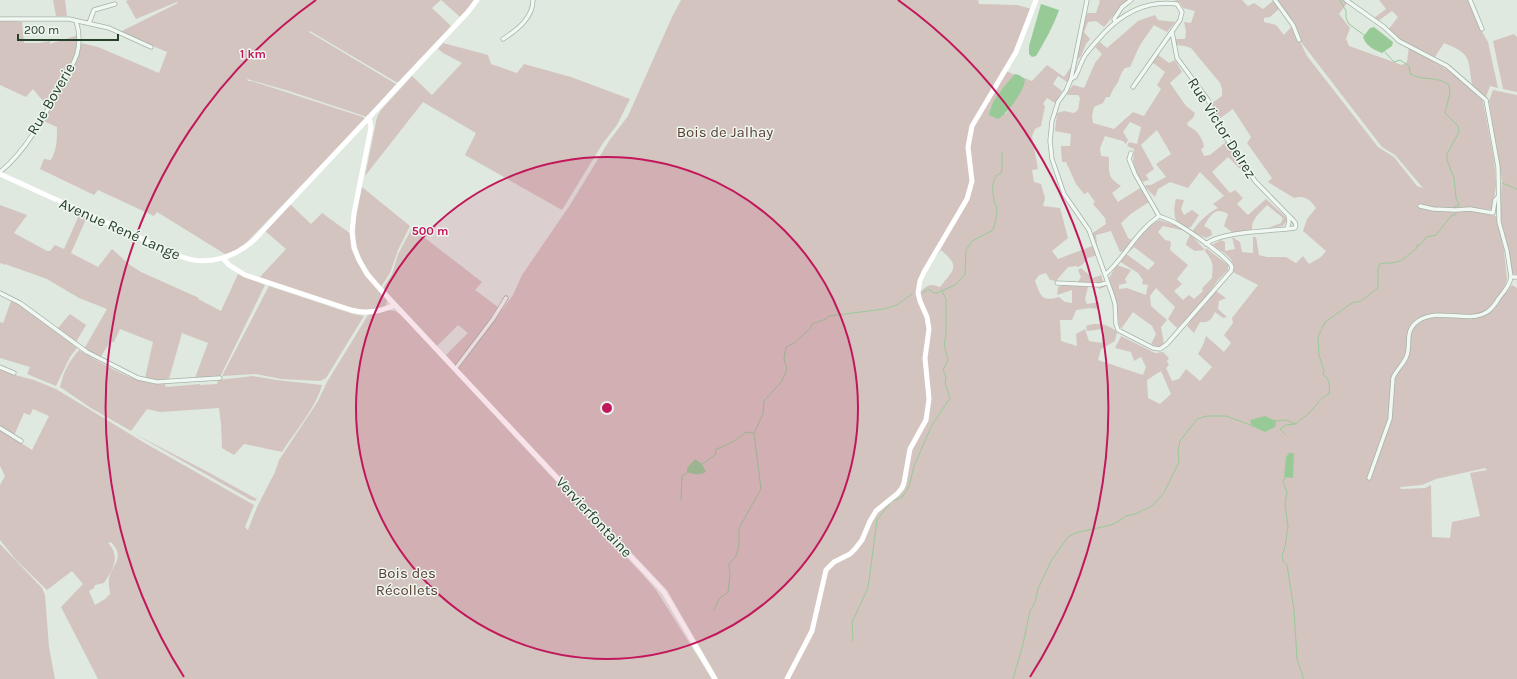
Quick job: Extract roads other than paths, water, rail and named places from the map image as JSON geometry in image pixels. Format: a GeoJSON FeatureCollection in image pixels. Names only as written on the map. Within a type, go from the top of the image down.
{"type":"FeatureCollection","features":[{"type":"Feature","properties":{"kind":"main road","name":"Avenue René Lange"},"geometry":{"type":"LineString","coordinates":[[0,173],[178,256],[201,261],[223,258],[250,244],[468,12],[477,0]]}},
{"type":"Feature","properties":{"kind":"main road"},"geometry":{"type":"LineString","coordinates":[[788,679],[812,631],[826,570],[834,562],[850,554],[855,549],[862,540],[876,511],[897,494],[904,483],[910,449],[926,420],[929,399],[925,358],[929,329],[927,317],[919,297],[919,284],[924,272],[967,199],[972,181],[968,147],[970,132],[1016,52],[1036,0]]}},
{"type":"Feature","properties":{"kind":"main road","name":"Vervierfontaine"},"geometry":{"type":"LineString","coordinates":[[369,117],[371,128],[353,219],[352,235],[356,252],[362,267],[395,305],[664,592],[715,679]]}},
{"type":"Feature","properties":{"kind":"main road"},"geometry":{"type":"LineString","coordinates":[[223,258],[229,265],[245,275],[351,310],[362,313],[372,312],[395,305]]}},
{"type":"Feature","properties":{"kind":"street"},"geometry":{"type":"LineString","coordinates":[[504,39],[517,30],[526,19],[531,12],[533,0]]}},
{"type":"Feature","properties":{"kind":"street"},"geometry":{"type":"LineString","coordinates":[[1087,0],[1071,78],[1066,91],[1058,102],[1052,121],[1050,141],[1052,159],[1064,194],[1089,230],[1106,274],[1107,283],[1115,304],[1116,324],[1118,330],[1153,348],[1160,349],[1167,344],[1231,271],[1232,267],[1231,263],[1226,258],[1179,224],[1159,216],[1135,174],[1129,159],[1131,153]]}},
{"type":"Feature","properties":{"kind":"street"},"geometry":{"type":"LineString","coordinates":[[1115,22],[1114,19],[1118,12],[1132,0]]}},
{"type":"Feature","properties":{"kind":"street"},"geometry":{"type":"LineString","coordinates":[[1274,0],[1293,25],[1299,40]]}},
{"type":"Feature","properties":{"kind":"street"},"geometry":{"type":"LineString","coordinates":[[1346,0],[1384,27],[1399,40],[1447,66],[1486,100],[1498,167],[1499,222],[1507,251],[1511,277],[1505,292],[1492,308],[1484,314],[1473,316],[1434,316],[1427,317],[1416,323],[1408,338],[1407,355],[1395,373],[1390,419],[1369,478]]}},
{"type":"Feature","properties":{"kind":"street"},"geometry":{"type":"LineString","coordinates":[[1470,0],[1482,29]]}},
{"type":"Feature","properties":{"kind":"street"},"geometry":{"type":"LineString","coordinates":[[1071,78],[1075,77],[1077,74],[1085,55],[1115,22],[1134,7],[1144,2],[1166,1],[1177,4],[1181,9],[1180,20],[1133,87]]}},
{"type":"Feature","properties":{"kind":"street"},"geometry":{"type":"LineString","coordinates":[[89,23],[94,10],[115,4]]}},
{"type":"Feature","properties":{"kind":"street"},"geometry":{"type":"LineString","coordinates":[[0,19],[61,18],[89,23],[109,28],[151,47]]}},
{"type":"Feature","properties":{"kind":"street","name":"Rue Boverie"},"geometry":{"type":"LineString","coordinates":[[0,173],[19,152],[34,131],[72,66],[77,54],[80,35],[76,21]]}},
{"type":"Feature","properties":{"kind":"street","name":"Rue Victor Delrez"},"geometry":{"type":"LineString","coordinates":[[1172,32],[1177,58],[1208,100],[1223,133],[1254,181],[1288,215]]}},
{"type":"Feature","properties":{"kind":"street"},"geometry":{"type":"LineString","coordinates":[[1420,206],[1433,209],[1470,209],[1493,213],[1495,200],[1498,197]]}},
{"type":"Feature","properties":{"kind":"street"},"geometry":{"type":"LineString","coordinates":[[1287,229],[1289,222],[1288,215]]}},
{"type":"Feature","properties":{"kind":"street"},"geometry":{"type":"LineString","coordinates":[[1206,244],[1222,237],[1295,228],[1296,224],[1288,215]]}},
{"type":"Feature","properties":{"kind":"street"},"geometry":{"type":"LineString","coordinates":[[1106,274],[1113,268],[1142,230],[1159,216]]}},
{"type":"Feature","properties":{"kind":"street"},"geometry":{"type":"LineString","coordinates":[[1511,277],[1517,277]]}},
{"type":"Feature","properties":{"kind":"street"},"geometry":{"type":"LineString","coordinates":[[1057,283],[1099,285],[1107,283]]}},
{"type":"Feature","properties":{"kind":"street"},"geometry":{"type":"LineString","coordinates":[[0,293],[20,303],[87,352],[138,378],[157,382],[220,378]]}},
{"type":"Feature","properties":{"kind":"street"},"geometry":{"type":"LineString","coordinates":[[455,369],[493,319],[506,298]]}},
{"type":"Feature","properties":{"kind":"street"},"geometry":{"type":"LineString","coordinates":[[0,367],[14,373]]}},
{"type":"Feature","properties":{"kind":"street"},"geometry":{"type":"LineString","coordinates":[[0,428],[21,441]]}},
{"type":"Feature","properties":{"kind":"waterway"},"geometry":{"type":"LineString","coordinates":[[1340,0],[1346,11],[1346,18],[1349,24],[1364,35]]}},
{"type":"Feature","properties":{"kind":"waterway"},"geometry":{"type":"LineString","coordinates":[[1385,52],[1394,62],[1400,60],[1409,66],[1410,74],[1421,78],[1440,80],[1449,85],[1450,93],[1445,113],[1458,126],[1459,132],[1447,154],[1447,160],[1454,178],[1456,198],[1459,205],[1454,207]]}},
{"type":"Feature","properties":{"kind":"waterway"},"geometry":{"type":"LineString","coordinates":[[923,293],[928,289],[934,293],[937,293],[955,285],[965,275],[966,250],[972,241],[993,230],[997,209],[993,196],[993,184],[995,177],[1001,173],[1002,152]]}},
{"type":"Feature","properties":{"kind":"waterway"},"geometry":{"type":"LineString","coordinates":[[1502,183],[1517,189]]}},
{"type":"Feature","properties":{"kind":"waterway"},"geometry":{"type":"LineString","coordinates":[[1275,421],[1286,420],[1296,424],[1329,394],[1329,383],[1323,374],[1324,371],[1319,355],[1318,337],[1325,322],[1352,303],[1361,301],[1378,288],[1378,269],[1380,264],[1395,263],[1403,260],[1417,248],[1417,245],[1420,245],[1426,237],[1436,235],[1451,216],[1456,214]]}},
{"type":"Feature","properties":{"kind":"waterway"},"geometry":{"type":"LineString","coordinates":[[893,501],[902,497],[909,487],[914,466],[932,425],[950,398],[945,383],[946,377],[943,370],[948,360],[944,344],[946,335],[946,299],[942,291]]}},
{"type":"Feature","properties":{"kind":"waterway"},"geometry":{"type":"LineString","coordinates":[[702,464],[715,455],[716,449],[732,442],[746,432],[754,433],[763,414],[764,401],[782,381],[787,369],[784,359],[786,347],[794,343],[810,329],[812,324],[826,319],[829,316],[884,309],[897,305],[912,294]]}},
{"type":"Feature","properties":{"kind":"waterway"},"geometry":{"type":"LineString","coordinates":[[1013,679],[1023,644],[1030,611],[1035,602],[1038,589],[1051,561],[1068,537],[1075,533],[1111,525],[1126,516],[1135,514],[1152,506],[1164,493],[1179,462],[1178,451],[1180,441],[1197,419],[1207,416],[1226,416],[1253,426]]}},
{"type":"Feature","properties":{"kind":"waterway"},"geometry":{"type":"LineString","coordinates":[[1286,435],[1280,429],[1286,425],[1295,424]]}},
{"type":"Feature","properties":{"kind":"waterway"},"geometry":{"type":"LineString","coordinates":[[714,610],[719,599],[728,592],[730,575],[729,564],[736,556],[739,545],[739,528],[761,489],[754,433]]}},
{"type":"Feature","properties":{"kind":"waterway"},"geometry":{"type":"LineString","coordinates":[[681,500],[682,476],[687,473]]}},
{"type":"Feature","properties":{"kind":"waterway"},"geometry":{"type":"LineString","coordinates":[[1285,478],[1283,481],[1287,492],[1285,504],[1288,526],[1282,556],[1283,561],[1287,565],[1294,610],[1297,659],[1303,679]]}},
{"type":"Feature","properties":{"kind":"waterway"},"geometry":{"type":"LineString","coordinates":[[853,641],[852,622],[868,588],[877,520],[890,503]]}},
{"type":"Feature","properties":{"kind":"park label","name":"Bois de Jalhay"},"geometry":{"type":"Point","coordinates":[725,132]}},
{"type":"Feature","properties":{"kind":"park label","name":"Bois des Récollets"},"geometry":{"type":"Point","coordinates":[407,582]}}]}
